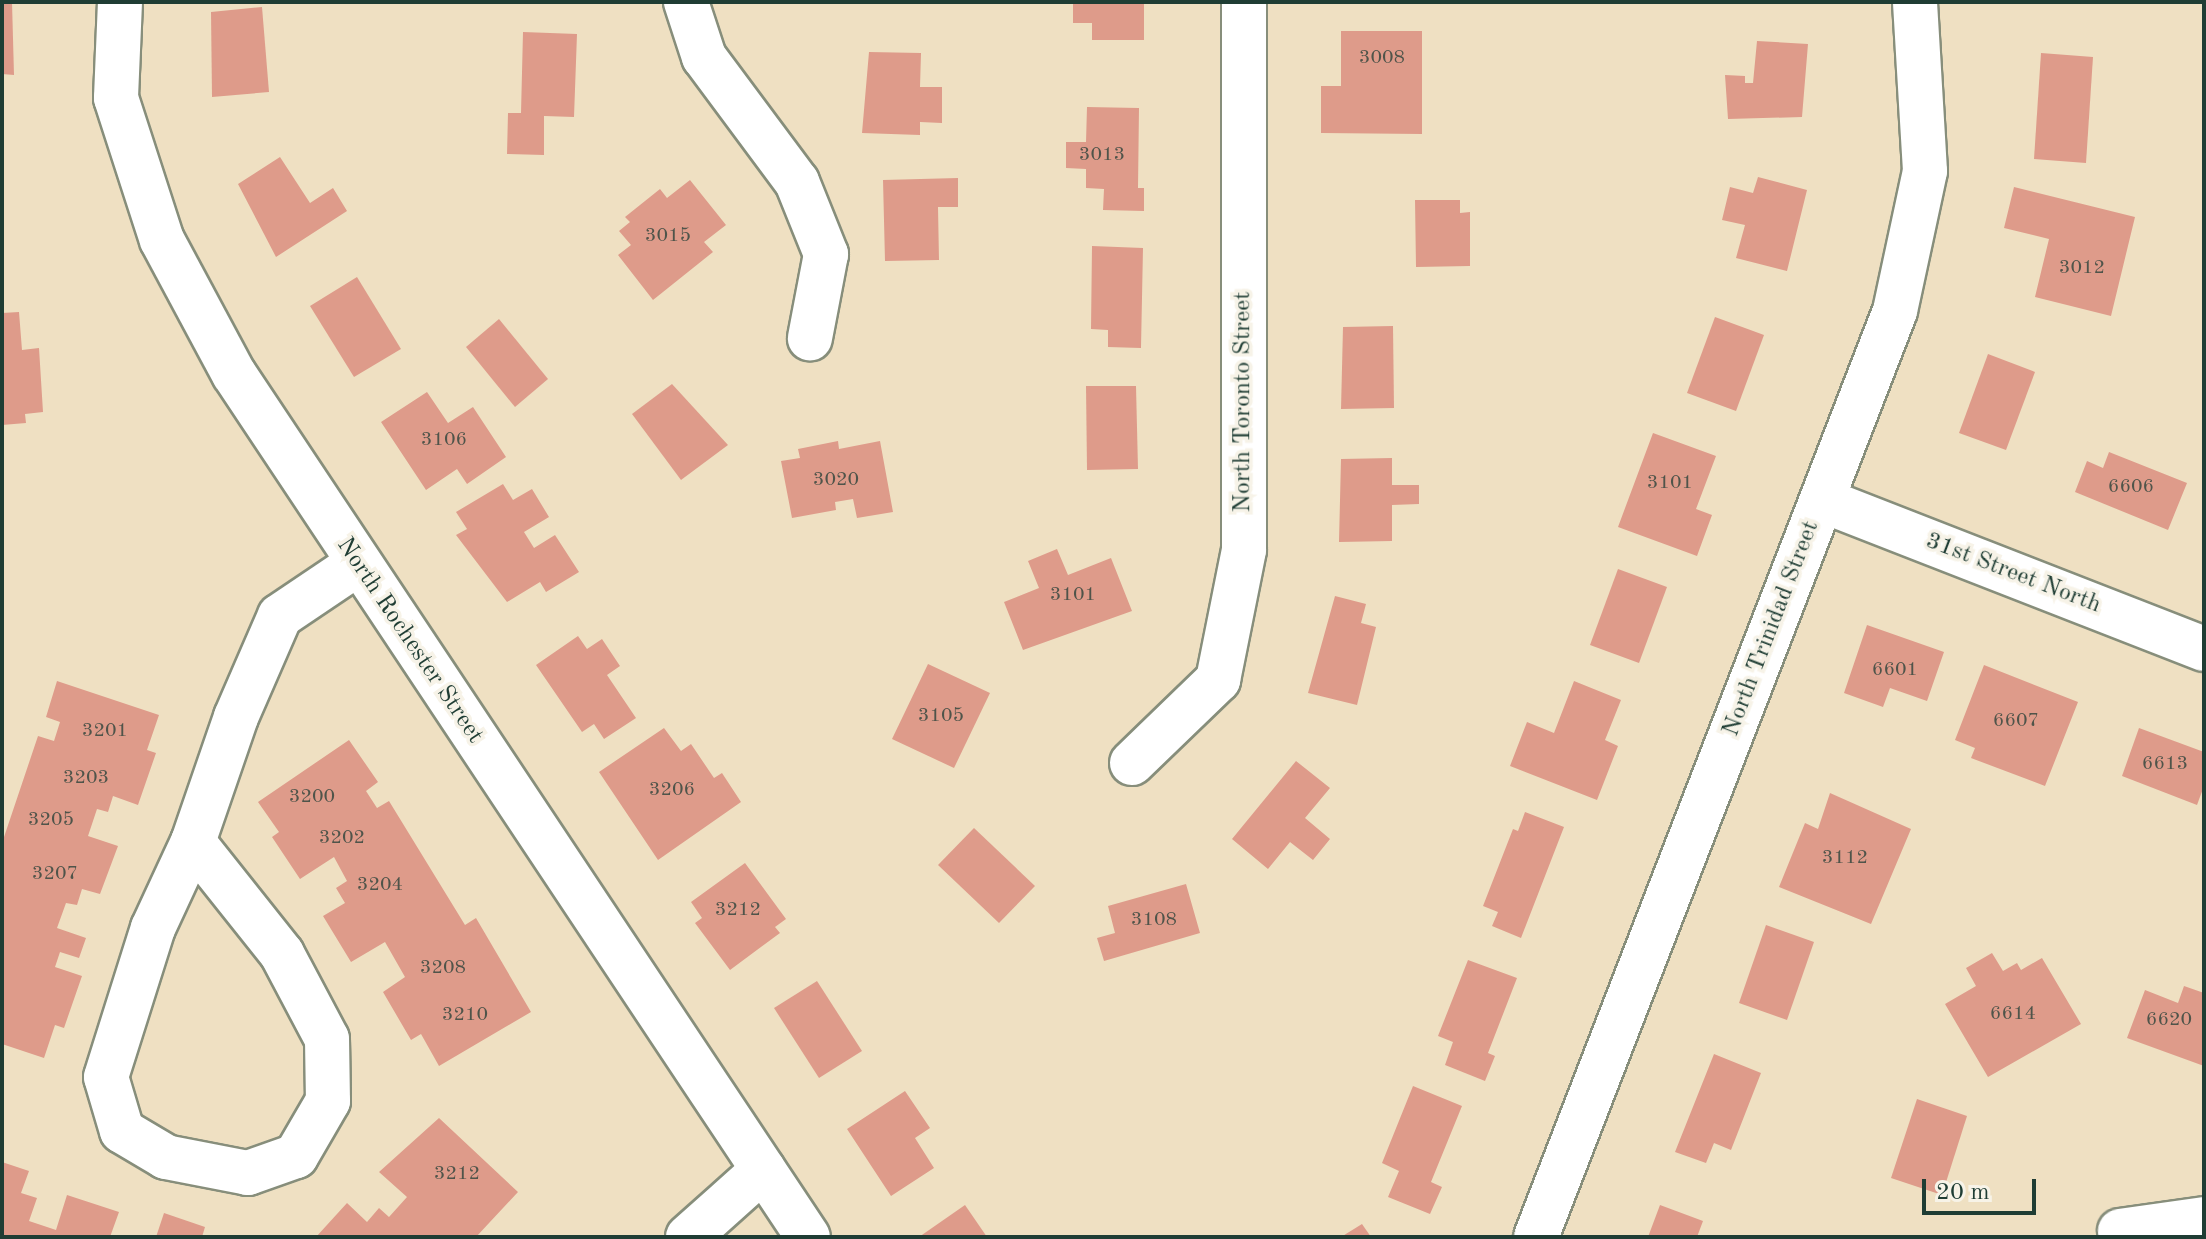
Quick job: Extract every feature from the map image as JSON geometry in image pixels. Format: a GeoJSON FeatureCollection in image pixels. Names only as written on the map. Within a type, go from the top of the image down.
{"type":"FeatureCollection","features":[{"type":"Feature","properties":{"kind":"street","name":"North Rochester Street"},"geometry":{"type":"LineString","coordinates":[[120,2],[116,98],[162,240],[234,374],[357,564],[808,1237]]}},
{"type":"Feature","properties":{"kind":"street"},"geometry":{"type":"LineString","coordinates":[[686,2],[704,57],[797,182],[826,254],[810,338]]}},
{"type":"Feature","properties":{"kind":"street","name":"North Toronto Street"},"geometry":{"type":"LineString","coordinates":[[1132,763],[1218,680],[1244,550],[1244,2]]}},
{"type":"Feature","properties":{"kind":"street","name":"North Trinidad Street"},"geometry":{"type":"LineString","coordinates":[[1536,1237],[1895,311],[1925,171],[1915,2]]}},
{"type":"Feature","properties":{"kind":"street","name":"31st Street North"},"geometry":{"type":"LineString","coordinates":[[1822,500],[2204,649]]}},
{"type":"Feature","properties":{"kind":"street"},"geometry":{"type":"LineString","coordinates":[[193,842],[282,954],[327,1039],[328,1101],[296,1156],[248,1173],[166,1157],[122,1131],[106,1077],[153,928],[193,842],[236,717],[280,616],[357,564]]}},
{"type":"Feature","properties":{"kind":"street"},"geometry":{"type":"LineString","coordinates":[[688,1237],[763,1170]]}},
{"type":"Feature","properties":{"kind":"street"},"geometry":{"type":"LineString","coordinates":[[2120,1231],[2204,1219]]}},
{"type":"Feature","properties":{"kind":"building"},"geometry":{"type":"Polygon","coordinates":[[[2,2],[12,2],[14,75],[2,74],[2,2]]]}},
{"type":"Feature","properties":{"kind":"building"},"geometry":{"type":"Polygon","coordinates":[[[1073,2],[1144,2],[1144,40],[1092,40],[1092,23],[1073,23],[1073,2]]]}},
{"type":"Feature","properties":{"kind":"building"},"geometry":{"type":"Polygon","coordinates":[[[262,7],[269,92],[212,97],[211,12],[262,7]]]}},
{"type":"Feature","properties":{"kind":"building"},"geometry":{"type":"Polygon","coordinates":[[[1341,31],[1422,31],[1422,134],[1321,133],[1321,86],[1341,86],[1341,31]]]}},
{"type":"Feature","properties":{"kind":"building"},"geometry":{"type":"Polygon","coordinates":[[[523,32],[577,34],[574,117],[544,116],[544,155],[507,154],[508,113],[521,113],[523,32]]]}},
{"type":"Feature","properties":{"kind":"building"},"geometry":{"type":"Polygon","coordinates":[[[1757,41],[1808,44],[1802,117],[1728,119],[1725,75],[1745,76],[1745,83],[1753,83],[1757,41]]]}},
{"type":"Feature","properties":{"kind":"building"},"geometry":{"type":"Polygon","coordinates":[[[869,52],[921,53],[920,87],[942,87],[942,123],[920,122],[920,135],[862,133],[869,52]]]}},
{"type":"Feature","properties":{"kind":"building"},"geometry":{"type":"Polygon","coordinates":[[[2041,53],[2093,57],[2086,163],[2034,159],[2041,53]]]}},
{"type":"Feature","properties":{"kind":"building"},"geometry":{"type":"Polygon","coordinates":[[[1087,107],[1139,108],[1138,188],[1144,188],[1144,211],[1103,210],[1104,189],[1086,188],[1086,169],[1066,168],[1066,142],[1086,142],[1087,107]]]}},
{"type":"Feature","properties":{"kind":"building"},"geometry":{"type":"Polygon","coordinates":[[[280,157],[310,203],[333,188],[347,211],[276,257],[238,184],[280,157]]]}},
{"type":"Feature","properties":{"kind":"building"},"geometry":{"type":"Polygon","coordinates":[[[1758,177],[1807,190],[1787,271],[1736,258],[1745,225],[1722,220],[1730,187],[1753,193],[1758,177]]]}},
{"type":"Feature","properties":{"kind":"building"},"geometry":{"type":"Polygon","coordinates":[[[958,178],[958,207],[938,207],[939,260],[885,261],[883,180],[958,178]]]}},
{"type":"Feature","properties":{"kind":"building"},"geometry":{"type":"Polygon","coordinates":[[[690,180],[726,225],[704,242],[713,252],[653,300],[618,255],[631,245],[619,231],[630,222],[625,217],[660,189],[667,198],[690,180]]]}},
{"type":"Feature","properties":{"kind":"building"},"geometry":{"type":"Polygon","coordinates":[[[2014,187],[2135,217],[2111,316],[2035,297],[2049,239],[2004,228],[2014,187]]]}},
{"type":"Feature","properties":{"kind":"building"},"geometry":{"type":"Polygon","coordinates":[[[1415,200],[1460,200],[1460,213],[1470,212],[1470,266],[1416,267],[1415,200]]]}},
{"type":"Feature","properties":{"kind":"building"},"geometry":{"type":"Polygon","coordinates":[[[1092,246],[1143,248],[1141,348],[1108,347],[1108,330],[1091,329],[1092,246]]]}},
{"type":"Feature","properties":{"kind":"building"},"geometry":{"type":"Polygon","coordinates":[[[357,277],[401,349],[354,377],[310,306],[357,277]]]}},
{"type":"Feature","properties":{"kind":"building"},"geometry":{"type":"Polygon","coordinates":[[[19,312],[22,350],[39,348],[43,412],[25,414],[26,423],[2,425],[2,313],[19,312]]]}},
{"type":"Feature","properties":{"kind":"building"},"geometry":{"type":"Polygon","coordinates":[[[1715,317],[1764,335],[1736,411],[1687,393],[1715,317]]]}},
{"type":"Feature","properties":{"kind":"building"},"geometry":{"type":"Polygon","coordinates":[[[499,319],[548,379],[515,407],[466,347],[499,319]]]}},
{"type":"Feature","properties":{"kind":"building"},"geometry":{"type":"Polygon","coordinates":[[[1393,326],[1394,408],[1341,409],[1343,327],[1393,326]]]}},
{"type":"Feature","properties":{"kind":"building"},"geometry":{"type":"Polygon","coordinates":[[[1988,354],[2035,372],[2006,450],[1959,433],[1988,354]]]}},
{"type":"Feature","properties":{"kind":"building"},"geometry":{"type":"Polygon","coordinates":[[[672,384],[728,445],[681,480],[632,414],[672,384]]]}},
{"type":"Feature","properties":{"kind":"building"},"geometry":{"type":"Polygon","coordinates":[[[1086,386],[1136,386],[1138,469],[1087,470],[1086,386]]]}},
{"type":"Feature","properties":{"kind":"building"},"geometry":{"type":"Polygon","coordinates":[[[427,392],[448,423],[473,407],[506,457],[467,484],[457,469],[426,490],[381,422],[427,392]]]}},
{"type":"Feature","properties":{"kind":"building"},"geometry":{"type":"Polygon","coordinates":[[[1653,433],[1716,456],[1696,509],[1712,515],[1697,556],[1618,527],[1653,433]]]}},
{"type":"Feature","properties":{"kind":"building"},"geometry":{"type":"Polygon","coordinates":[[[838,441],[839,449],[880,441],[893,512],[857,518],[853,499],[835,502],[836,510],[792,518],[781,461],[800,458],[798,449],[838,441]]]}},
{"type":"Feature","properties":{"kind":"building"},"geometry":{"type":"Polygon","coordinates":[[[2109,452],[2187,483],[2168,530],[2075,492],[2087,461],[2103,468],[2109,452]]]}},
{"type":"Feature","properties":{"kind":"building"},"geometry":{"type":"Polygon","coordinates":[[[1392,458],[1392,485],[1419,485],[1419,504],[1392,505],[1392,541],[1339,542],[1341,459],[1392,458]]]}},
{"type":"Feature","properties":{"kind":"building"},"geometry":{"type":"Polygon","coordinates":[[[503,484],[513,500],[532,489],[549,517],[524,532],[534,548],[555,535],[579,572],[546,592],[540,582],[507,602],[456,535],[467,529],[456,512],[503,484]]]}},
{"type":"Feature","properties":{"kind":"building"},"geometry":{"type":"Polygon","coordinates":[[[1057,549],[1068,575],[1111,558],[1132,611],[1023,650],[1004,602],[1039,588],[1028,561],[1057,549]]]}},
{"type":"Feature","properties":{"kind":"building"},"geometry":{"type":"Polygon","coordinates":[[[1618,569],[1667,587],[1639,663],[1590,645],[1618,569]]]}},
{"type":"Feature","properties":{"kind":"building"},"geometry":{"type":"Polygon","coordinates":[[[1335,596],[1366,604],[1361,623],[1376,627],[1357,705],[1308,693],[1335,596]]]}},
{"type":"Feature","properties":{"kind":"building"},"geometry":{"type":"Polygon","coordinates":[[[1867,625],[1944,652],[1927,701],[1890,688],[1883,707],[1844,693],[1867,625]]]}},
{"type":"Feature","properties":{"kind":"building"},"geometry":{"type":"Polygon","coordinates":[[[578,636],[587,649],[602,639],[620,666],[607,675],[636,718],[604,739],[594,724],[582,732],[536,665],[578,636]]]}},
{"type":"Feature","properties":{"kind":"building"},"geometry":{"type":"Polygon","coordinates":[[[928,664],[990,693],[954,768],[892,739],[928,664]]]}},
{"type":"Feature","properties":{"kind":"building"},"geometry":{"type":"Polygon","coordinates":[[[1984,665],[2078,702],[2045,786],[1971,758],[1975,748],[1955,740],[1984,665]]]}},
{"type":"Feature","properties":{"kind":"building"},"geometry":{"type":"Polygon","coordinates":[[[57,681],[159,715],[147,750],[156,753],[138,805],[113,796],[108,812],[97,809],[88,836],[118,846],[100,894],[82,889],[77,905],[66,903],[57,928],[86,938],[79,958],[60,952],[55,967],[82,976],[64,1028],[55,1025],[44,1058],[2,1044],[2,843],[38,736],[54,741],[60,722],[46,717],[57,681]]]}},
{"type":"Feature","properties":{"kind":"building"},"geometry":{"type":"Polygon","coordinates":[[[1574,681],[1621,700],[1605,740],[1618,746],[1597,800],[1510,766],[1527,722],[1554,733],[1574,681]]]}},
{"type":"Feature","properties":{"kind":"building"},"geometry":{"type":"Polygon","coordinates":[[[664,728],[681,751],[691,744],[714,778],[722,773],[741,802],[658,860],[599,772],[664,728]]]}},
{"type":"Feature","properties":{"kind":"building"},"geometry":{"type":"Polygon","coordinates":[[[2139,728],[2204,752],[2204,786],[2197,805],[2122,776],[2139,728]]]}},
{"type":"Feature","properties":{"kind":"building"},"geometry":{"type":"Polygon","coordinates":[[[349,740],[378,782],[366,791],[377,808],[389,801],[465,925],[476,918],[531,1012],[439,1066],[421,1034],[411,1040],[383,992],[405,977],[385,942],[351,962],[323,916],[345,903],[336,888],[347,881],[334,857],[300,879],[272,837],[279,832],[258,802],[349,740]]]}},
{"type":"Feature","properties":{"kind":"building"},"geometry":{"type":"Polygon","coordinates":[[[1296,761],[1330,788],[1305,818],[1330,839],[1313,860],[1290,842],[1268,869],[1232,839],[1296,761]]]}},
{"type":"Feature","properties":{"kind":"building"},"geometry":{"type":"Polygon","coordinates":[[[1830,793],[1911,829],[1871,924],[1779,887],[1805,823],[1818,829],[1830,793]]]}},
{"type":"Feature","properties":{"kind":"building"},"geometry":{"type":"Polygon","coordinates":[[[1525,812],[1564,827],[1521,938],[1492,926],[1498,912],[1483,906],[1513,829],[1518,831],[1525,812]]]}},
{"type":"Feature","properties":{"kind":"building"},"geometry":{"type":"Polygon","coordinates":[[[974,828],[1035,886],[999,923],[938,865],[974,828]]]}},
{"type":"Feature","properties":{"kind":"building"},"geometry":{"type":"Polygon","coordinates":[[[745,863],[786,919],[775,927],[780,933],[730,970],[695,923],[702,918],[691,902],[745,863]]]}},
{"type":"Feature","properties":{"kind":"building"},"geometry":{"type":"Polygon","coordinates":[[[1186,884],[1200,933],[1104,961],[1097,938],[1115,933],[1108,906],[1186,884]]]}},
{"type":"Feature","properties":{"kind":"building"},"geometry":{"type":"Polygon","coordinates":[[[1766,925],[1814,942],[1787,1020],[1739,1003],[1766,925]]]}},
{"type":"Feature","properties":{"kind":"building"},"geometry":{"type":"Polygon","coordinates":[[[1992,953],[2003,971],[2017,963],[2021,970],[2042,958],[2081,1024],[1988,1077],[1945,1004],[1976,986],[1966,968],[1992,953]]]}},
{"type":"Feature","properties":{"kind":"building"},"geometry":{"type":"Polygon","coordinates":[[[1468,960],[1517,978],[1488,1053],[1495,1056],[1485,1081],[1445,1065],[1453,1042],[1438,1036],[1468,960]]]}},
{"type":"Feature","properties":{"kind":"building"},"geometry":{"type":"Polygon","coordinates":[[[817,981],[862,1051],[819,1078],[774,1008],[817,981]]]}},
{"type":"Feature","properties":{"kind":"building"},"geometry":{"type":"Polygon","coordinates":[[[2184,986],[2204,993],[2204,1066],[2127,1038],[2145,990],[2178,1003],[2184,986]]]}},
{"type":"Feature","properties":{"kind":"building"},"geometry":{"type":"Polygon","coordinates":[[[1714,1054],[1761,1073],[1731,1150],[1714,1143],[1706,1163],[1675,1152],[1714,1054]]]}},
{"type":"Feature","properties":{"kind":"building"},"geometry":{"type":"Polygon","coordinates":[[[1413,1086],[1462,1106],[1431,1182],[1442,1187],[1430,1214],[1388,1197],[1399,1171],[1382,1163],[1413,1086]]]}},
{"type":"Feature","properties":{"kind":"building"},"geometry":{"type":"Polygon","coordinates":[[[905,1091],[930,1128],[915,1138],[934,1168],[891,1196],[847,1129],[905,1091]]]}},
{"type":"Feature","properties":{"kind":"building"},"geometry":{"type":"Polygon","coordinates":[[[1917,1099],[1967,1116],[1942,1195],[1891,1178],[1917,1099]]]}},
{"type":"Feature","properties":{"kind":"building"},"geometry":{"type":"Polygon","coordinates":[[[439,1118],[518,1192],[476,1237],[316,1237],[347,1203],[367,1222],[379,1208],[389,1217],[407,1197],[379,1172],[439,1118]]]}},
{"type":"Feature","properties":{"kind":"building"},"geometry":{"type":"Polygon","coordinates":[[[2,1162],[29,1171],[21,1193],[37,1198],[29,1221],[56,1230],[67,1195],[119,1212],[110,1237],[2,1237],[2,1162]]]}},
{"type":"Feature","properties":{"kind":"building"},"geometry":{"type":"Polygon","coordinates":[[[965,1205],[987,1237],[919,1237],[965,1205]]]}},
{"type":"Feature","properties":{"kind":"building"},"geometry":{"type":"Polygon","coordinates":[[[1660,1205],[1703,1221],[1697,1237],[1648,1237],[1660,1205]]]}},
{"type":"Feature","properties":{"kind":"building"},"geometry":{"type":"Polygon","coordinates":[[[164,1213],[205,1227],[202,1237],[156,1237],[164,1213]]]}},
{"type":"Feature","properties":{"kind":"building"},"geometry":{"type":"Polygon","coordinates":[[[1362,1224],[1371,1237],[1341,1237],[1362,1224]]]}}]}
